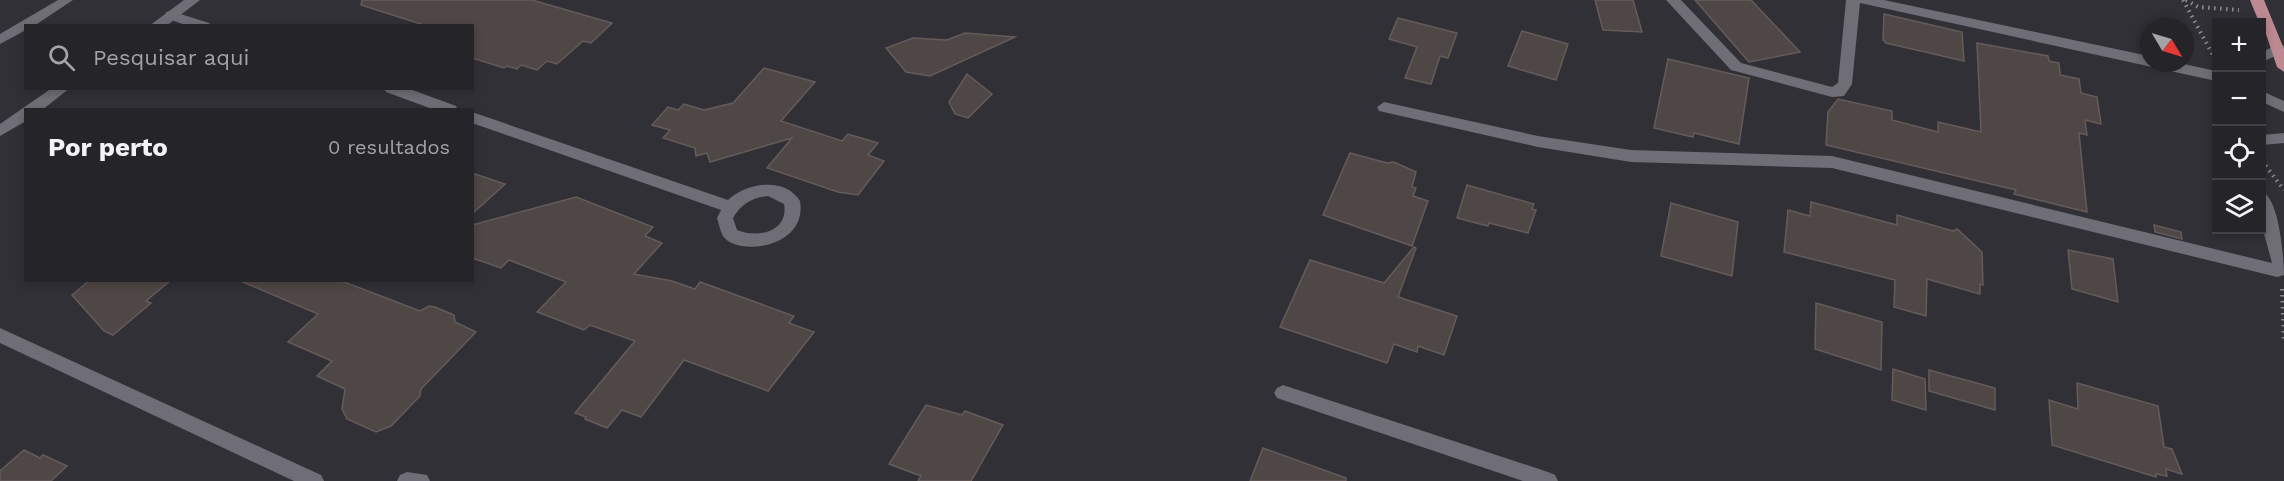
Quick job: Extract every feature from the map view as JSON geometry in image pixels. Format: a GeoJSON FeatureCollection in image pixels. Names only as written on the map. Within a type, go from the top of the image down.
{"type":"FeatureCollection","features":[{"type":"Feature","properties":{"kind":"main road"},"geometry":{"type":"LineString","coordinates":[[2258,5],[2279,49],[2284,67]]}},
{"type":"Feature","properties":{"kind":"street"},"geometry":{"type":"LineString","coordinates":[[159,24],[193,0]]}},
{"type":"Feature","properties":{"kind":"street"},"geometry":{"type":"LineString","coordinates":[[1673,0],[1736,67],[1839,92],[1845,84],[1853,0]]}},
{"type":"Feature","properties":{"kind":"street"},"geometry":{"type":"LineString","coordinates":[[1864,0],[2140,59]]}},
{"type":"Feature","properties":{"kind":"street"},"geometry":{"type":"LineString","coordinates":[[171,15],[198,24]]}},
{"type":"Feature","properties":{"kind":"street"},"geometry":{"type":"LineString","coordinates":[[2266,55],[2279,49]]}},
{"type":"Feature","properties":{"kind":"street"},"geometry":{"type":"LineString","coordinates":[[2194,71],[2212,75]]}},
{"type":"Feature","properties":{"kind":"street"},"geometry":{"type":"LineString","coordinates":[[35,108],[60,90]]}},
{"type":"Feature","properties":{"kind":"street"},"geometry":{"type":"LineString","coordinates":[[396,90],[446,108]]}},
{"type":"Feature","properties":{"kind":"street"},"geometry":{"type":"LineString","coordinates":[[2266,98],[2284,107]]}},
{"type":"Feature","properties":{"kind":"street"},"geometry":{"type":"LineString","coordinates":[[1384,107],[1546,143],[1631,156],[1692,160],[1785,158],[1832,162],[2272,271],[2281,267],[2266,213]]}},
{"type":"Feature","properties":{"kind":"street"},"geometry":{"type":"LineString","coordinates":[[0,131],[24,115]]}},
{"type":"Feature","properties":{"kind":"street"},"geometry":{"type":"LineString","coordinates":[[474,118],[730,207]]}},
{"type":"Feature","properties":{"kind":"street"},"geometry":{"type":"LineString","coordinates":[[2266,140],[2284,138]]}},
{"type":"Feature","properties":{"kind":"street"},"geometry":{"type":"LineString","coordinates":[[0,335],[314,481]]}},
{"type":"Feature","properties":{"kind":"street"},"geometry":{"type":"LineString","coordinates":[[1283,393],[1548,481]]}},
{"type":"Feature","properties":{"kind":"street"},"geometry":{"type":"LineString","coordinates":[[407,481],[420,481]]}},
{"type":"Feature","properties":{"kind":"lane"},"geometry":{"type":"LineString","coordinates":[[27,24],[67,0]]}},
{"type":"Feature","properties":{"kind":"lane"},"geometry":{"type":"LineString","coordinates":[[0,40],[24,26]]}},
{"type":"Feature","properties":{"kind":"path"},"geometry":{"type":"LineString","coordinates":[[2185,0],[2198,8],[2258,5]]}},
{"type":"Feature","properties":{"kind":"path"},"geometry":{"type":"LineString","coordinates":[[2185,0],[2212,52]]}},
{"type":"Feature","properties":{"kind":"path"},"geometry":{"type":"LineString","coordinates":[[2266,166],[2284,190]]}},
{"type":"Feature","properties":{"kind":"path"},"geometry":{"type":"LineString","coordinates":[[2281,267],[2284,341]]}},
{"type":"Feature","properties":{"kind":"building"},"geometry":{"type":"Polygon","coordinates":[[[362,0],[532,0],[612,23],[591,43],[583,41],[557,64],[547,61],[537,70],[521,65],[517,69],[507,66],[504,68],[474,59],[474,24],[421,24],[361,5],[362,0]]]}},
{"type":"Feature","properties":{"kind":"building"},"geometry":{"type":"Polygon","coordinates":[[[1595,0],[1633,0],[1642,32],[1603,30],[1595,0]]]}},
{"type":"Feature","properties":{"kind":"building"},"geometry":{"type":"Polygon","coordinates":[[[1695,0],[1751,0],[1800,52],[1749,62],[1695,0]]]}},
{"type":"Feature","properties":{"kind":"building"},"geometry":{"type":"Polygon","coordinates":[[[1884,14],[1962,32],[1964,61],[1886,43],[1883,40],[1884,14]]]}},
{"type":"Feature","properties":{"kind":"building"},"geometry":{"type":"Polygon","coordinates":[[[1398,18],[1457,33],[1448,58],[1440,56],[1431,84],[1405,78],[1417,47],[1389,39],[1398,18]]]}},
{"type":"Feature","properties":{"kind":"building"},"geometry":{"type":"Polygon","coordinates":[[[1522,31],[1568,44],[1556,80],[1508,66],[1522,31]]]}},
{"type":"Feature","properties":{"kind":"building"},"geometry":{"type":"Polygon","coordinates":[[[965,33],[1015,37],[930,76],[906,72],[886,48],[913,38],[947,40],[965,33]]]}},
{"type":"Feature","properties":{"kind":"building"},"geometry":{"type":"Polygon","coordinates":[[[1977,43],[2048,56],[2049,61],[2059,63],[2060,75],[2079,79],[2081,93],[2097,97],[2101,124],[2085,120],[2087,135],[2079,133],[2087,212],[2014,194],[2016,190],[1826,145],[1828,112],[1838,99],[1892,111],[1892,120],[1938,132],[1938,122],[1981,132],[1977,43]]]}},
{"type":"Feature","properties":{"kind":"building"},"geometry":{"type":"Polygon","coordinates":[[[1668,59],[1749,78],[1739,144],[1694,133],[1693,137],[1654,128],[1668,59]]]}},
{"type":"Feature","properties":{"kind":"building"},"geometry":{"type":"Polygon","coordinates":[[[764,68],[815,82],[781,121],[842,141],[848,134],[878,143],[868,155],[884,161],[858,195],[838,192],[767,168],[792,138],[710,162],[707,153],[696,156],[695,148],[663,138],[670,130],[652,125],[668,107],[678,110],[684,104],[704,110],[733,103],[764,68]]]}},
{"type":"Feature","properties":{"kind":"building"},"geometry":{"type":"Polygon","coordinates":[[[967,74],[992,94],[968,118],[955,114],[949,102],[967,74]]]}},
{"type":"Feature","properties":{"kind":"building"},"geometry":{"type":"Polygon","coordinates":[[[1350,153],[1387,163],[1394,162],[1416,172],[1412,187],[1416,188],[1413,196],[1428,201],[1412,246],[1323,215],[1350,153]]]}},
{"type":"Feature","properties":{"kind":"building"},"geometry":{"type":"Polygon","coordinates":[[[474,174],[505,184],[474,212],[474,174]]]}},
{"type":"Feature","properties":{"kind":"building"},"geometry":{"type":"Polygon","coordinates":[[[1467,185],[1534,204],[1532,209],[1536,210],[1528,233],[1457,218],[1467,185]]]}},
{"type":"Feature","properties":{"kind":"building"},"geometry":{"type":"Polygon","coordinates":[[[576,197],[653,227],[645,236],[662,243],[634,274],[672,281],[695,289],[700,282],[794,316],[789,323],[814,332],[768,391],[684,360],[641,417],[622,410],[607,428],[575,413],[635,341],[590,325],[584,330],[537,312],[566,282],[509,260],[501,268],[474,259],[474,224],[576,197]]]}},
{"type":"Feature","properties":{"kind":"building"},"geometry":{"type":"Polygon","coordinates":[[[1811,202],[1897,225],[1897,215],[1953,231],[1957,229],[1982,252],[1983,285],[1980,284],[1980,294],[1927,279],[1926,316],[1894,307],[1895,280],[1784,252],[1788,210],[1810,216],[1811,202]]]}},
{"type":"Feature","properties":{"kind":"building"},"geometry":{"type":"Polygon","coordinates":[[[1671,203],[1738,222],[1732,276],[1661,256],[1671,203]]]}},
{"type":"Feature","properties":{"kind":"building"},"geometry":{"type":"Polygon","coordinates":[[[2154,225],[2181,232],[2182,239],[2155,232],[2154,225]]]}},
{"type":"Feature","properties":{"kind":"building"},"geometry":{"type":"Polygon","coordinates":[[[1414,247],[1416,248],[1398,297],[1457,316],[1444,355],[1418,346],[1417,352],[1394,344],[1387,363],[1280,327],[1310,260],[1384,283],[1414,247]]]}},
{"type":"Feature","properties":{"kind":"building"},"geometry":{"type":"Polygon","coordinates":[[[2068,250],[2113,259],[2118,302],[2072,289],[2068,250]]]}},
{"type":"Feature","properties":{"kind":"building"},"geometry":{"type":"Polygon","coordinates":[[[88,282],[169,282],[146,301],[151,303],[113,335],[104,331],[72,295],[88,282]]]}},
{"type":"Feature","properties":{"kind":"building"},"geometry":{"type":"Polygon","coordinates":[[[243,282],[344,282],[420,311],[429,306],[435,307],[454,315],[455,322],[476,332],[421,389],[420,396],[391,426],[376,432],[347,419],[342,409],[345,389],[317,376],[332,361],[288,342],[318,314],[243,282]]]}},
{"type":"Feature","properties":{"kind":"building"},"geometry":{"type":"Polygon","coordinates":[[[1816,303],[1882,322],[1881,370],[1815,349],[1816,303]]]}},
{"type":"Feature","properties":{"kind":"building"},"geometry":{"type":"Polygon","coordinates":[[[1893,369],[1925,379],[1926,410],[1892,400],[1893,369]]]}},
{"type":"Feature","properties":{"kind":"building"},"geometry":{"type":"Polygon","coordinates":[[[1929,370],[1995,388],[1995,410],[1929,391],[1929,370]]]}},
{"type":"Feature","properties":{"kind":"building"},"geometry":{"type":"Polygon","coordinates":[[[2077,383],[2158,406],[2164,447],[2172,449],[2182,474],[2166,469],[2167,476],[2156,474],[2156,477],[2052,445],[2049,400],[2078,409],[2077,383]]]}},
{"type":"Feature","properties":{"kind":"building"},"geometry":{"type":"Polygon","coordinates":[[[926,405],[962,415],[965,411],[1003,425],[971,481],[918,481],[921,476],[889,464],[926,405]]]}},
{"type":"Feature","properties":{"kind":"building"},"geometry":{"type":"Polygon","coordinates":[[[1263,448],[1346,478],[1346,481],[1250,481],[1263,448]]]}},
{"type":"Feature","properties":{"kind":"building"},"geometry":{"type":"Polygon","coordinates":[[[24,450],[40,458],[43,455],[67,466],[51,481],[0,481],[0,471],[24,450]]]}}]}
